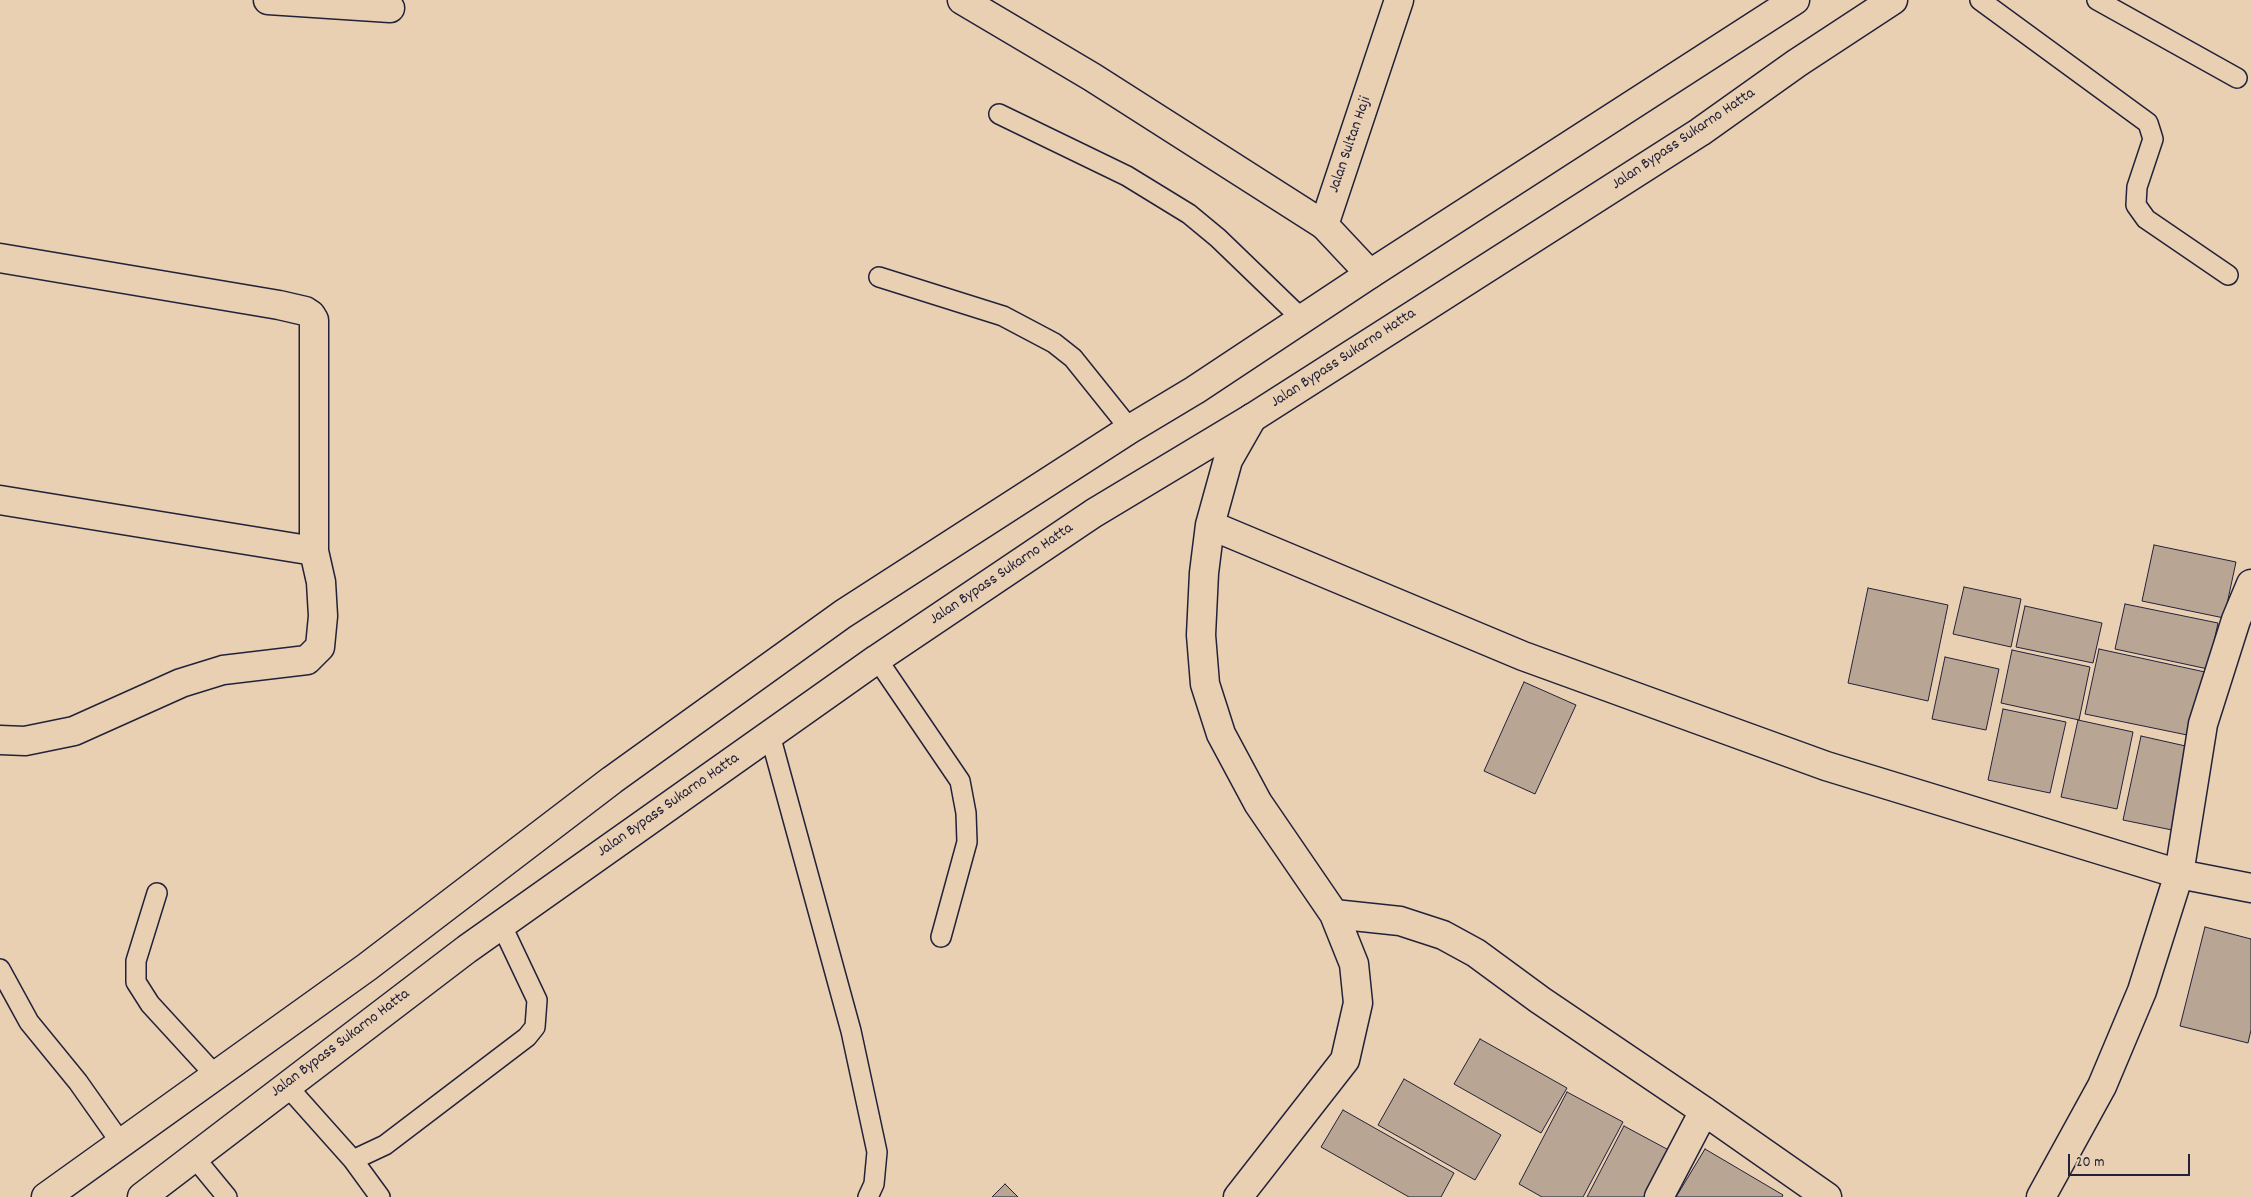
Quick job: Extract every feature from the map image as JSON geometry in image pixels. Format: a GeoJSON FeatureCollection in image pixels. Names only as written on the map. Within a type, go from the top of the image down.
{"type":"FeatureCollection","features":[{"type":"Feature","properties":{"kind":"main road"},"geometry":{"type":"LineString","coordinates":[[268,0],[390,8]]}},
{"type":"Feature","properties":{"kind":"main road"},"geometry":{"type":"LineString","coordinates":[[962,0],[1092,77],[1324,225],[1370,274]]}},
{"type":"Feature","properties":{"kind":"main road","name":"Jalan Sultan Haji"},"geometry":{"type":"LineString","coordinates":[[1324,225],[1399,0]]}},
{"type":"Feature","properties":{"kind":"main road"},"geometry":{"type":"LineString","coordinates":[[46,1197],[367,967],[612,780],[835,620],[1130,429],[1195,390],[1370,274],[1795,0]]}},
{"type":"Feature","properties":{"kind":"main road","name":"Jalan Bypass Sukarno Hatta"},"geometry":{"type":"LineString","coordinates":[[142,1197],[501,924],[877,659],[1094,513],[1252,418],[1700,132],[1797,63],[1892,0]]}},
{"type":"Feature","properties":{"kind":"main road"},"geometry":{"type":"LineString","coordinates":[[0,258],[279,305],[305,311],[311,315],[314,320],[314,551],[321,582],[323,616],[320,647],[307,660],[223,670],[181,683],[74,731],[25,741],[0,740]]}},
{"type":"Feature","properties":{"kind":"main road"},"geometry":{"type":"LineString","coordinates":[[1238,1197],[1346,1060],[1358,1003],[1354,964],[1334,914],[1258,803],[1221,734],[1205,684],[1200,635],[1204,573],[1210,525],[1228,460],[1252,418]]}},
{"type":"Feature","properties":{"kind":"main road"},"geometry":{"type":"LineString","coordinates":[[0,500],[314,551]]}},
{"type":"Feature","properties":{"kind":"main road"},"geometry":{"type":"LineString","coordinates":[[1210,525],[1523,656],[1807,759],[2179,874],[2251,888]]}},
{"type":"Feature","properties":{"kind":"main road"},"geometry":{"type":"LineString","coordinates":[[2041,1197],[2102,1086],[2142,991],[2179,874],[2203,724],[2236,620],[2251,584]]}},
{"type":"Feature","properties":{"kind":"main road"},"geometry":{"type":"LineString","coordinates":[[1334,914],[1400,920],[1444,935],[1476,953],[1540,1000],[1827,1197]]}},
{"type":"Feature","properties":{"kind":"main road"},"geometry":{"type":"LineString","coordinates":[[1659,1197],[1704,1111]]}},
{"type":"Feature","properties":{"kind":"lane"},"geometry":{"type":"LineString","coordinates":[[1980,0],[2148,123],[2153,139],[2137,188],[2136,205],[2146,219],[2228,275]]}},
{"type":"Feature","properties":{"kind":"lane"},"geometry":{"type":"LineString","coordinates":[[2097,0],[2237,78]]}},
{"type":"Feature","properties":{"kind":"lane"},"geometry":{"type":"LineString","coordinates":[[999,114],[1127,176],[1189,214],[1218,238],[1302,319]]}},
{"type":"Feature","properties":{"kind":"lane"},"geometry":{"type":"LineString","coordinates":[[880,277],[1003,316],[1054,343],[1073,358],[1130,429]]}},
{"type":"Feature","properties":{"kind":"lane"},"geometry":{"type":"LineString","coordinates":[[877,659],[960,781],[966,813],[967,842],[941,937]]}},
{"type":"Feature","properties":{"kind":"lane"},"geometry":{"type":"LineString","coordinates":[[770,735],[851,1031],[877,1152],[874,1184],[868,1197]]}},
{"type":"Feature","properties":{"kind":"lane"},"geometry":{"type":"LineString","coordinates":[[157,894],[136,961],[136,982],[150,1004],[216,1076]]}},
{"type":"Feature","properties":{"kind":"lane"},"geometry":{"type":"LineString","coordinates":[[353,1160],[385,1145],[527,1037],[535,1027],[537,1000],[501,924]]}},
{"type":"Feature","properties":{"kind":"lane"},"geometry":{"type":"LineString","coordinates":[[0,969],[29,1022],[78,1082],[121,1143]]}},
{"type":"Feature","properties":{"kind":"lane"},"geometry":{"type":"LineString","coordinates":[[287,1086],[353,1160],[380,1197]]}},
{"type":"Feature","properties":{"kind":"lane"},"geometry":{"type":"LineString","coordinates":[[194,1157],[227,1197]]}},
{"type":"Feature","properties":{"kind":"building"},"geometry":{"type":"Polygon","coordinates":[[[2154,545],[2236,562],[2224,618],[2142,601],[2154,545]]]}},
{"type":"Feature","properties":{"kind":"building"},"geometry":{"type":"Polygon","coordinates":[[[1964,587],[2021,599],[2011,647],[1953,634],[1964,587]]]}},
{"type":"Feature","properties":{"kind":"building"},"geometry":{"type":"Polygon","coordinates":[[[1868,588],[1948,605],[1928,701],[1848,683],[1868,588]]]}},
{"type":"Feature","properties":{"kind":"building"},"geometry":{"type":"Polygon","coordinates":[[[2125,604],[2218,623],[2208,669],[2115,649],[2125,604]]]}},
{"type":"Feature","properties":{"kind":"building"},"geometry":{"type":"Polygon","coordinates":[[[2025,606],[2102,623],[2093,663],[2016,647],[2025,606]]]}},
{"type":"Feature","properties":{"kind":"building"},"geometry":{"type":"Polygon","coordinates":[[[2099,649],[2205,672],[2192,736],[2085,714],[2099,649]]]}},
{"type":"Feature","properties":{"kind":"building"},"geometry":{"type":"Polygon","coordinates":[[[2012,650],[2090,667],[2079,720],[2001,703],[2012,650]]]}},
{"type":"Feature","properties":{"kind":"building"},"geometry":{"type":"Polygon","coordinates":[[[1945,657],[1999,669],[1986,730],[1932,719],[1945,657]]]}},
{"type":"Feature","properties":{"kind":"building"},"geometry":{"type":"Polygon","coordinates":[[[1524,682],[1576,705],[1535,794],[1484,771],[1524,682]]]}},
{"type":"Feature","properties":{"kind":"building"},"geometry":{"type":"Polygon","coordinates":[[[2003,709],[2066,722],[2050,793],[1988,780],[2003,709]]]}},
{"type":"Feature","properties":{"kind":"building"},"geometry":{"type":"Polygon","coordinates":[[[2078,720],[2133,732],[2117,809],[2061,797],[2078,720]]]}},
{"type":"Feature","properties":{"kind":"building"},"geometry":{"type":"Polygon","coordinates":[[[2141,736],[2190,747],[2172,830],[2123,820],[2141,736]]]}},
{"type":"Feature","properties":{"kind":"building"},"geometry":{"type":"Polygon","coordinates":[[[2205,927],[2251,939],[2251,1030],[2248,1043],[2180,1026],[2205,927]]]}},
{"type":"Feature","properties":{"kind":"building"},"geometry":{"type":"Polygon","coordinates":[[[1480,1039],[1567,1088],[1541,1133],[1454,1084],[1480,1039]]]}},
{"type":"Feature","properties":{"kind":"building"},"geometry":{"type":"Polygon","coordinates":[[[1404,1079],[1501,1135],[1475,1180],[1378,1125],[1404,1079]]]}},
{"type":"Feature","properties":{"kind":"building"},"geometry":{"type":"Polygon","coordinates":[[[1567,1092],[1623,1122],[1583,1197],[1542,1197],[1519,1184],[1567,1092]]]}},
{"type":"Feature","properties":{"kind":"building"},"geometry":{"type":"Polygon","coordinates":[[[1343,1110],[1454,1173],[1441,1197],[1409,1197],[1321,1147],[1343,1110]]]}},
{"type":"Feature","properties":{"kind":"building"},"geometry":{"type":"Polygon","coordinates":[[[1624,1126],[1678,1155],[1655,1197],[1587,1197],[1624,1126]]]}},
{"type":"Feature","properties":{"kind":"building"},"geometry":{"type":"Polygon","coordinates":[[[1705,1149],[1783,1195],[1782,1197],[1676,1197],[1705,1149]]]}},
{"type":"Feature","properties":{"kind":"building"},"geometry":{"type":"Polygon","coordinates":[[[1005,1184],[1018,1197],[992,1197],[1005,1184]]]}}]}
